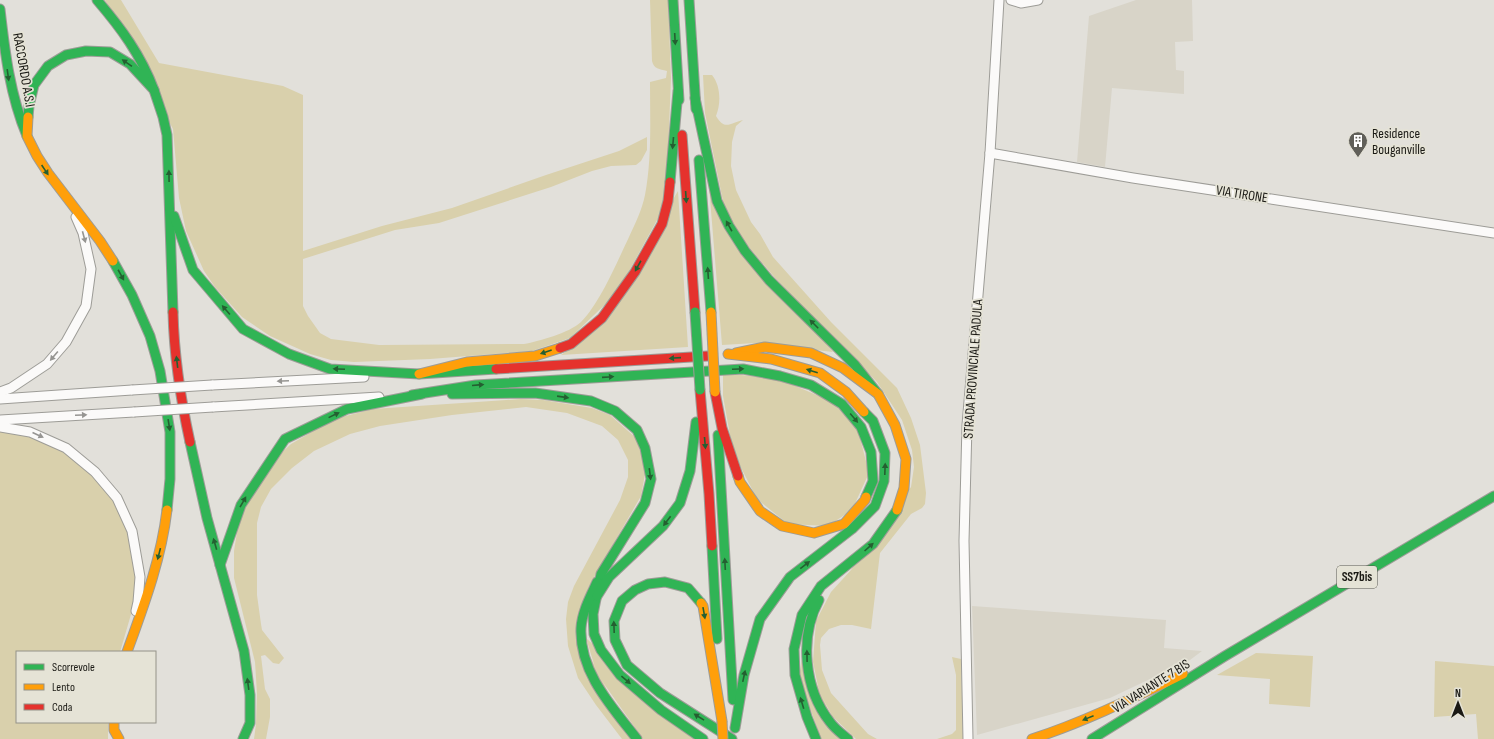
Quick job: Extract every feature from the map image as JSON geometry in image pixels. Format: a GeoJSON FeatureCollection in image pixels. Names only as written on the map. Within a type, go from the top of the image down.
{"type":"FeatureCollection","features":[{"type":"Feature","properties":{"kind":"main road"},"geometry":{"type":"LineString","coordinates":[[97,0],[133,45],[143,63],[154,90],[167,135],[173,324],[178,367],[186,423],[207,518],[244,651],[250,695],[250,723],[243,739]]}},
{"type":"Feature","properties":{"kind":"main road"},"geometry":{"type":"LineString","coordinates":[[673,0],[678,91],[709,494],[723,739]]}},
{"type":"Feature","properties":{"kind":"main road"},"geometry":{"type":"LineString","coordinates":[[689,0],[711,312],[736,739]]}},
{"type":"Feature","properties":{"kind":"main road","name":"RACCORDO A.S.I"},"geometry":{"type":"LineString","coordinates":[[0,9],[9,80],[20,120],[27,136],[48,173],[112,259],[150,336],[160,371],[170,432],[170,479],[164,536],[152,582],[127,650]]}},
{"type":"Feature","properties":{"kind":"main road"},"geometry":{"type":"LineString","coordinates":[[27,136],[29,106],[34,85],[48,66],[66,55],[86,51],[110,52],[130,64],[154,90]]}},
{"type":"Feature","properties":{"kind":"main road"},"geometry":{"type":"LineString","coordinates":[[419,374],[467,362],[535,356],[571,344],[602,318],[635,272],[662,224],[668,201],[678,91]]}},
{"type":"Feature","properties":{"kind":"main road"},"geometry":{"type":"LineString","coordinates":[[695,98],[717,201],[729,226],[745,251],[769,280],[855,365],[878,394],[895,425],[906,459],[904,488],[896,512],[873,544],[821,586],[802,615],[794,649],[795,675],[807,717],[816,739]]}},
{"type":"Feature","properties":{"kind":"main road"},"geometry":{"type":"LineString","coordinates":[[169,202],[192,270],[243,329],[289,354],[330,369],[419,374],[728,354],[765,347],[811,353],[843,368],[878,394]]}},
{"type":"Feature","properties":{"kind":"main road"},"geometry":{"type":"LineString","coordinates":[[728,354],[771,359],[820,373],[846,392],[873,421],[885,453],[884,480],[875,506],[852,529],[790,577],[760,619],[744,675],[735,728]]}},
{"type":"Feature","properties":{"kind":"main road"},"geometry":{"type":"LineString","coordinates":[[220,565],[241,505],[285,439],[346,409],[412,394],[476,385],[743,369],[811,384],[842,404],[861,427],[871,452],[873,481],[866,500],[844,524],[814,533],[782,526],[760,511],[740,482],[722,428],[716,392]]}},
{"type":"Feature","properties":{"kind":"main road"},"geometry":{"type":"LineString","coordinates":[[597,596],[609,577],[624,561],[663,526],[680,503],[690,470],[700,390]]}},
{"type":"Feature","properties":{"kind":"main road"},"geometry":{"type":"LineString","coordinates":[[412,394],[535,393],[591,401],[615,411],[637,430],[645,448],[651,479],[644,504],[589,595],[581,616],[580,641],[585,663],[596,686],[637,739]]}},
{"type":"Feature","properties":{"kind":"main road","name":"SS7bis"},"geometry":{"type":"LineString","coordinates":[[1225,656],[1492,497]]}},
{"type":"Feature","properties":{"kind":"main road"},"geometry":{"type":"LineString","coordinates":[[848,739],[830,722],[816,697],[807,663],[808,630],[817,603],[833,581],[856,558]]}},
{"type":"Feature","properties":{"kind":"main road"},"geometry":{"type":"LineString","coordinates":[[602,574],[593,614],[594,634],[601,650],[620,675],[661,710],[703,739]]}},
{"type":"Feature","properties":{"kind":"main road"},"geometry":{"type":"LineString","coordinates":[[722,721],[702,606],[688,588],[665,582],[648,584],[635,590],[622,601],[614,620],[615,640],[627,665],[660,693],[732,739]]}},
{"type":"Feature","properties":{"kind":"main road"},"geometry":{"type":"LineString","coordinates":[[1032,739],[1056,731],[1112,708],[1180,675],[1225,656]]}},
{"type":"Feature","properties":{"kind":"main road","name":"VIA VARIANTE 7 BIS"},"geometry":{"type":"LineString","coordinates":[[1092,739],[1225,656]]}},
{"type":"Feature","properties":{"kind":"main road"},"geometry":{"type":"LineString","coordinates":[[114,723],[114,730],[119,739]]}},
{"type":"Feature","properties":{"kind":"street","name":"STRADA PROVINCIALE PADULA"},"geometry":{"type":"LineString","coordinates":[[968,739],[964,541],[967,425],[990,153],[999,0]]}},
{"type":"Feature","properties":{"kind":"street"},"geometry":{"type":"LineString","coordinates":[[1011,0],[1021,3],[1038,0]]}},
{"type":"Feature","properties":{"kind":"street","name":"VIA TIRONE"},"geometry":{"type":"LineString","coordinates":[[990,153],[1133,178],[1494,233]]}},
{"type":"Feature","properties":{"kind":"street"},"geometry":{"type":"LineString","coordinates":[[0,392],[12,388],[47,364],[66,342],[86,306],[91,269],[83,233],[69,201]]}},
{"type":"Feature","properties":{"kind":"street"},"geometry":{"type":"LineString","coordinates":[[0,399],[212,384],[419,374]]}},
{"type":"Feature","properties":{"kind":"street"},"geometry":{"type":"LineString","coordinates":[[0,420],[412,394]]}},
{"type":"Feature","properties":{"kind":"street"},"geometry":{"type":"LineString","coordinates":[[0,427],[30,432],[66,448],[95,472],[117,498],[132,531],[140,577],[138,602],[127,650]]}},
{"type":"Feature","properties":{"kind":"shaded area"},"geometry":{"type":"Polygon","coordinates":[[[105,0],[121,0],[159,63],[283,86],[303,95],[303,251],[382,226],[452,208],[619,151],[647,137],[647,150],[641,161],[636,165],[611,166],[592,171],[551,187],[439,223],[395,230],[303,259],[303,306],[320,333],[331,339],[379,345],[524,344],[546,339],[562,333],[581,322],[595,304],[608,282],[636,222],[645,195],[650,153],[650,82],[666,78],[667,71],[656,67],[652,61],[650,0],[668,0],[671,78],[668,153],[662,211],[617,293],[570,338],[532,351],[430,359],[354,362],[331,360],[310,354],[270,336],[242,317],[215,287],[204,271],[186,231],[179,198],[173,129],[105,0]]]}},
{"type":"Feature","properties":{"kind":"shaded area"},"geometry":{"type":"Polygon","coordinates":[[[1136,0],[1192,0],[1193,41],[1175,42],[1176,70],[1184,71],[1184,94],[1112,88],[1105,167],[1077,162],[1089,16],[1136,0]]]}},
{"type":"Feature","properties":{"kind":"shaded area"},"geometry":{"type":"Polygon","coordinates":[[[703,75],[712,75],[717,84],[719,90],[719,106],[716,116],[719,121],[725,125],[728,125],[743,120],[736,126],[732,142],[731,166],[736,190],[751,222],[760,234],[773,257],[831,322],[897,388],[911,418],[920,445],[926,493],[925,504],[922,508],[911,514],[880,553],[871,629],[852,625],[841,625],[829,629],[821,638],[820,645],[822,670],[831,693],[868,734],[877,739],[856,739],[832,716],[819,691],[813,662],[816,621],[831,592],[851,570],[911,487],[914,467],[912,450],[902,420],[877,382],[776,279],[742,239],[724,206],[705,113],[703,75]]]}},
{"type":"Feature","properties":{"kind":"shaded area"},"geometry":{"type":"Polygon","coordinates":[[[709,186],[716,207],[833,352],[756,343],[722,345],[709,186]]]}},
{"type":"Feature","properties":{"kind":"shaded area"},"geometry":{"type":"Polygon","coordinates":[[[678,191],[688,347],[561,355],[596,330],[678,191]]]}},
{"type":"Feature","properties":{"kind":"shaded area"},"geometry":{"type":"Polygon","coordinates":[[[723,373],[779,379],[833,402],[858,430],[869,473],[852,510],[828,526],[788,524],[757,499],[733,452],[723,396],[723,373]]]}},
{"type":"Feature","properties":{"kind":"shaded area"},"geometry":{"type":"Polygon","coordinates":[[[521,399],[543,400],[592,408],[610,415],[636,438],[646,469],[641,496],[588,588],[577,631],[632,739],[622,739],[578,678],[568,646],[566,619],[568,602],[574,586],[620,500],[628,477],[628,460],[618,440],[602,426],[567,413],[526,407],[452,415],[380,426],[350,434],[314,451],[292,468],[271,489],[261,507],[257,523],[257,595],[262,630],[284,658],[279,664],[273,663],[265,655],[261,656],[265,689],[270,699],[270,717],[266,739],[254,739],[257,694],[255,662],[234,578],[234,551],[238,526],[249,499],[276,458],[291,444],[334,419],[373,409],[521,399]]]}},
{"type":"Feature","properties":{"kind":"shaded area"},"geometry":{"type":"Polygon","coordinates":[[[0,432],[8,432],[32,437],[53,444],[72,456],[91,471],[120,508],[130,533],[138,579],[132,611],[120,651],[16,651],[16,723],[108,723],[108,739],[0,739],[0,432]]]}},
{"type":"Feature","properties":{"kind":"shaded area"},"geometry":{"type":"Polygon","coordinates":[[[972,606],[1166,620],[1164,648],[1202,651],[1190,660],[1110,698],[977,735],[972,606]]]}},
{"type":"Feature","properties":{"kind":"shaded area"},"geometry":{"type":"Polygon","coordinates":[[[586,638],[696,739],[643,739],[597,674],[586,638]]]}},
{"type":"Feature","properties":{"kind":"shaded area"},"geometry":{"type":"Polygon","coordinates":[[[803,652],[841,739],[821,739],[799,677],[803,652]]]}},
{"type":"Feature","properties":{"kind":"shaded area"},"geometry":{"type":"Polygon","coordinates":[[[1256,653],[1313,656],[1310,707],[1269,704],[1270,679],[1217,675],[1256,653]]]}},
{"type":"Feature","properties":{"kind":"shaded area"},"geometry":{"type":"Polygon","coordinates":[[[952,657],[961,659],[963,739],[937,739],[952,734],[956,730],[956,675],[952,657]]]}},
{"type":"Feature","properties":{"kind":"shaded area"},"geometry":{"type":"Polygon","coordinates":[[[1435,661],[1494,666],[1494,739],[1478,739],[1476,714],[1434,717],[1435,661]]]}},
{"type":"Feature","properties":{"kind":"traffic: fast"},"geometry":{"type":"LineString","coordinates":[[97,0],[130,42],[143,65],[154,90]]}},
{"type":"Feature","properties":{"kind":"traffic: fast"},"geometry":{"type":"LineString","coordinates":[[673,0],[679,100]]}},
{"type":"Feature","properties":{"kind":"traffic: fast"},"geometry":{"type":"LineString","coordinates":[[689,0],[696,109]]}},
{"type":"Feature","properties":{"kind":"traffic: fast"},"geometry":{"type":"LineString","coordinates":[[0,9],[6,58],[12,89],[27,136]]}},
{"type":"Feature","properties":{"kind":"traffic: fast"},"geometry":{"type":"LineString","coordinates":[[28,117],[34,85],[48,66],[66,55],[86,51],[110,52],[130,64],[154,90],[167,135],[173,312]]}},
{"type":"Feature","properties":{"kind":"traffic: fast"},"geometry":{"type":"LineString","coordinates":[[670,182],[678,91]]}},
{"type":"Feature","properties":{"kind":"traffic: fast"},"geometry":{"type":"LineString","coordinates":[[695,98],[717,201],[729,226],[745,251],[769,280],[855,365],[878,394]]}},
{"type":"Feature","properties":{"kind":"traffic: fast"},"geometry":{"type":"LineString","coordinates":[[699,160],[711,312]]}},
{"type":"Feature","properties":{"kind":"traffic: fast"},"geometry":{"type":"LineString","coordinates":[[174,216],[193,270],[243,329],[289,354],[330,369],[419,374],[496,369]]}},
{"type":"Feature","properties":{"kind":"traffic: fast"},"geometry":{"type":"LineString","coordinates":[[113,261],[132,295],[150,336],[160,371],[170,432],[170,479],[167,510]]}},
{"type":"Feature","properties":{"kind":"traffic: fast"},"geometry":{"type":"LineString","coordinates":[[695,312],[700,390]]}},
{"type":"Feature","properties":{"kind":"traffic: fast"},"geometry":{"type":"LineString","coordinates":[[412,395],[476,385],[743,369],[780,376],[811,385],[842,404],[861,427],[871,452],[873,481],[866,497]]}},
{"type":"Feature","properties":{"kind":"traffic: fast"},"geometry":{"type":"LineString","coordinates":[[452,394],[535,393],[591,401],[615,411],[637,430],[645,448],[651,479],[645,503],[601,574],[593,614],[594,634],[601,650],[620,675],[661,710],[703,739]]}},
{"type":"Feature","properties":{"kind":"traffic: fast"},"geometry":{"type":"LineString","coordinates":[[220,565],[241,505],[285,439],[347,409],[422,394]]}},
{"type":"Feature","properties":{"kind":"traffic: fast"},"geometry":{"type":"LineString","coordinates":[[735,728],[744,675],[760,619],[790,577],[852,529],[875,506],[884,481],[885,453],[873,421],[864,412]]}},
{"type":"Feature","properties":{"kind":"traffic: fast"},"geometry":{"type":"LineString","coordinates":[[597,596],[609,577],[663,526],[680,503],[690,471],[696,422]]}},
{"type":"Feature","properties":{"kind":"traffic: fast"},"geometry":{"type":"LineString","coordinates":[[718,435],[733,700]]}},
{"type":"Feature","properties":{"kind":"traffic: fast"},"geometry":{"type":"LineString","coordinates":[[190,442],[207,518],[244,651],[250,695],[250,723],[243,739]]}},
{"type":"Feature","properties":{"kind":"traffic: fast"},"geometry":{"type":"LineString","coordinates":[[1092,739],[1225,656],[1494,496]]}},
{"type":"Feature","properties":{"kind":"traffic: fast"},"geometry":{"type":"LineString","coordinates":[[816,739],[807,717],[795,675],[794,649],[802,615],[821,586],[873,544],[897,510]]}},
{"type":"Feature","properties":{"kind":"traffic: fast"},"geometry":{"type":"LineString","coordinates":[[712,546],[717,639]]}},
{"type":"Feature","properties":{"kind":"traffic: fast"},"geometry":{"type":"LineString","coordinates":[[597,582],[583,616],[581,628],[585,659],[599,688],[637,739]]}},
{"type":"Feature","properties":{"kind":"traffic: fast"},"geometry":{"type":"LineString","coordinates":[[701,603],[688,588],[665,582],[648,584],[635,590],[622,601],[614,621],[615,640],[627,665],[660,693],[732,739]]}},
{"type":"Feature","properties":{"kind":"traffic: fast"},"geometry":{"type":"LineString","coordinates":[[819,600],[809,630],[807,646],[807,662],[810,679],[814,694],[821,709],[832,725],[848,739]]}},
{"type":"Feature","properties":{"kind":"traffic: slow"},"geometry":{"type":"LineString","coordinates":[[28,117],[27,136],[37,156],[113,261]]}},
{"type":"Feature","properties":{"kind":"traffic: slow"},"geometry":{"type":"LineString","coordinates":[[711,312],[715,392]]}},
{"type":"Feature","properties":{"kind":"traffic: slow"},"geometry":{"type":"LineString","coordinates":[[736,353],[765,347],[811,353],[843,368],[878,394],[895,425],[906,459],[904,488],[897,510]]}},
{"type":"Feature","properties":{"kind":"traffic: slow"},"geometry":{"type":"LineString","coordinates":[[419,374],[467,362],[535,356],[560,348]]}},
{"type":"Feature","properties":{"kind":"traffic: slow"},"geometry":{"type":"LineString","coordinates":[[728,354],[771,359],[820,373],[846,392],[864,412]]}},
{"type":"Feature","properties":{"kind":"traffic: slow"},"geometry":{"type":"LineString","coordinates":[[738,476],[740,482],[760,511],[782,526],[814,533],[844,524],[866,497]]}},
{"type":"Feature","properties":{"kind":"traffic: slow"},"geometry":{"type":"LineString","coordinates":[[127,651],[146,600],[156,565],[161,547],[167,510]]}},
{"type":"Feature","properties":{"kind":"traffic: slow"},"geometry":{"type":"LineString","coordinates":[[701,603],[703,606],[722,721]]}},
{"type":"Feature","properties":{"kind":"traffic: slow"},"geometry":{"type":"LineString","coordinates":[[1032,739],[1127,701],[1183,674]]}},
{"type":"Feature","properties":{"kind":"traffic: slow"},"geometry":{"type":"LineString","coordinates":[[722,721],[723,739]]}},
{"type":"Feature","properties":{"kind":"traffic: slow"},"geometry":{"type":"LineString","coordinates":[[114,723],[114,730],[119,739]]}},
{"type":"Feature","properties":{"kind":"traffic: jam"},"geometry":{"type":"LineString","coordinates":[[682,135],[695,312]]}},
{"type":"Feature","properties":{"kind":"traffic: jam"},"geometry":{"type":"LineString","coordinates":[[560,348],[571,344],[602,318],[635,272],[662,224],[668,201],[670,182]]}},
{"type":"Feature","properties":{"kind":"traffic: jam"},"geometry":{"type":"LineString","coordinates":[[173,312],[178,377],[190,442]]}},
{"type":"Feature","properties":{"kind":"traffic: jam"},"geometry":{"type":"LineString","coordinates":[[496,369],[708,356]]}},
{"type":"Feature","properties":{"kind":"traffic: jam"},"geometry":{"type":"LineString","coordinates":[[700,390],[712,546]]}},
{"type":"Feature","properties":{"kind":"traffic: jam"},"geometry":{"type":"LineString","coordinates":[[715,392],[722,428],[738,476]]}},
{"type":"Feature","properties":{"kind":"place","name":"Residence Bouganville"},"geometry":{"type":"Point","coordinates":[1358,158]}}]}
